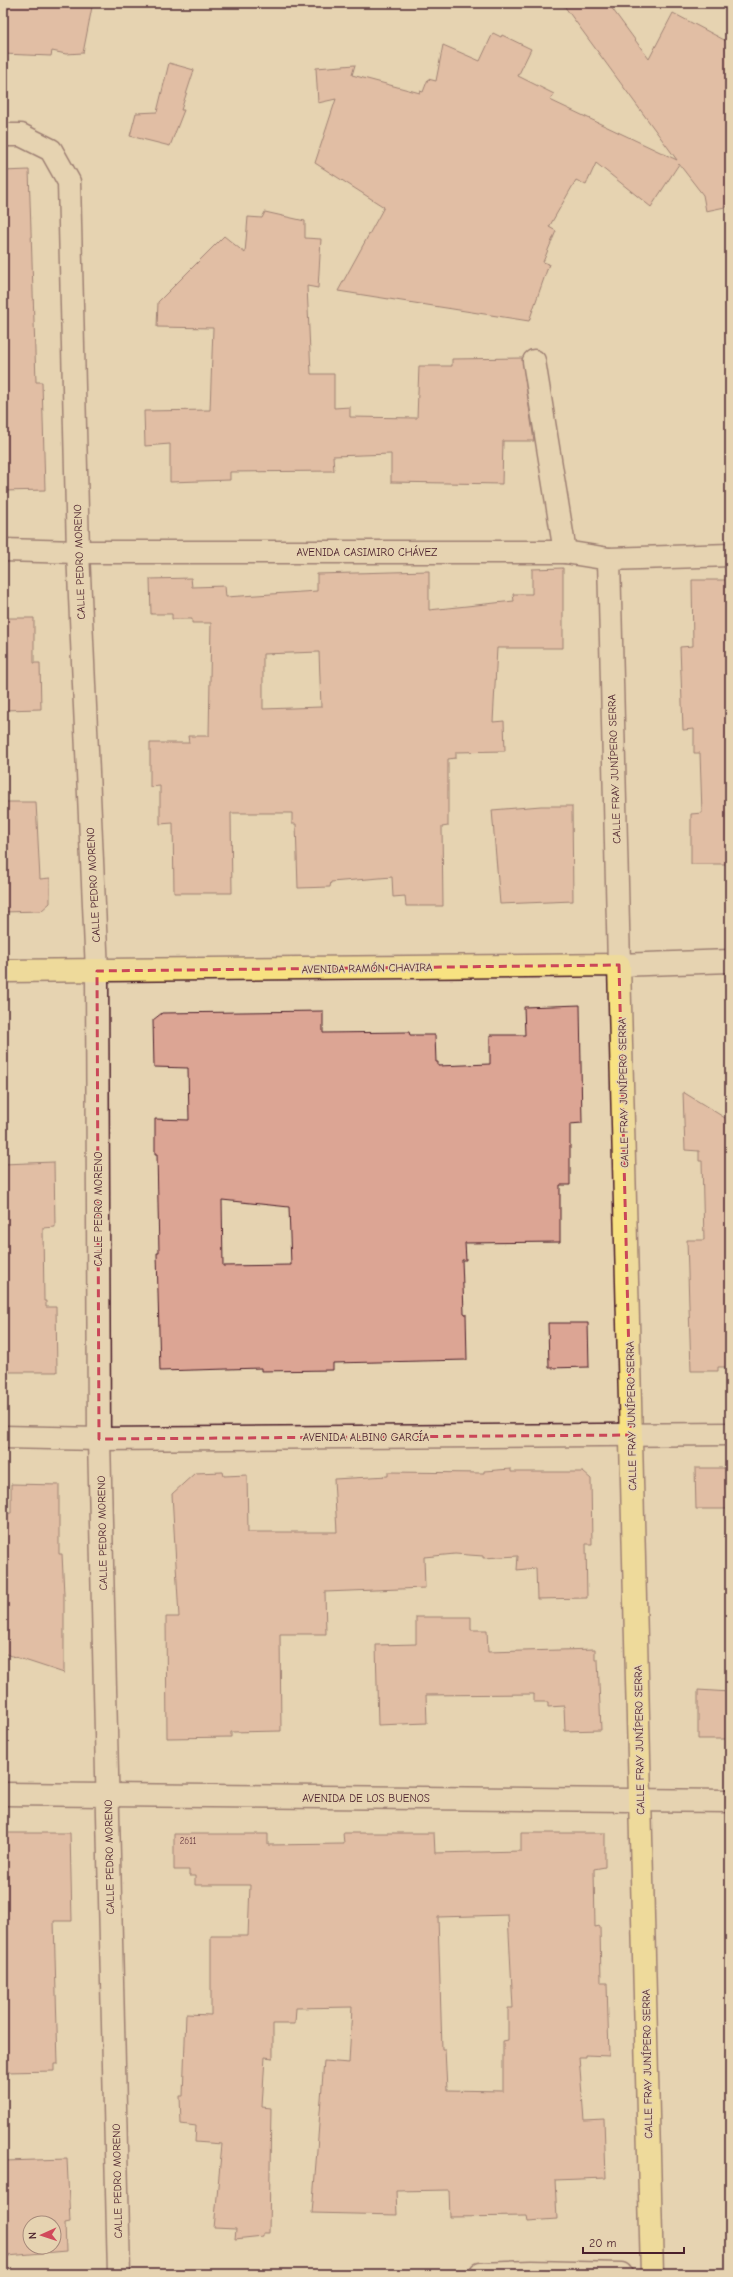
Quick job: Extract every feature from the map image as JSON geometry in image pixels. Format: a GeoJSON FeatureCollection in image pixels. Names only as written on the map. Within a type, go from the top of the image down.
{"type":"FeatureCollection","features":[{"type":"Feature","properties":{"kind":"main road","name":"AVENIDA RAMÓN CHAVIRA"},"geometry":{"type":"LineString","coordinates":[[3,971],[619,965]]}},
{"type":"Feature","properties":{"kind":"main road","name":"CALLE FRAY JUNÍPERO SERRA"},"geometry":{"type":"LineString","coordinates":[[619,965],[652,2274]]}},
{"type":"Feature","properties":{"kind":"street","name":"CALLE PEDRO MORENO"},"geometry":{"type":"LineString","coordinates":[[3,135],[21,135],[51,150],[69,182],[78,552],[97,971],[99,1439],[120,2274]]}},
{"type":"Feature","properties":{"kind":"street"},"geometry":{"type":"LineString","coordinates":[[534,361],[565,552]]}},
{"type":"Feature","properties":{"kind":"street","name":"AVENIDA CASIMIRO CHÁVEZ"},"geometry":{"type":"LineString","coordinates":[[3,550],[78,552],[565,552],[609,559],[730,555]]}},
{"type":"Feature","properties":{"kind":"street","name":"CALLE FRAY JUNÍPERO SERRA"},"geometry":{"type":"LineString","coordinates":[[609,559],[619,965]]}},
{"type":"Feature","properties":{"kind":"street","name":"AVENIDA RAMÓN CHAVIRA"},"geometry":{"type":"LineString","coordinates":[[619,965],[730,960]]}},
{"type":"Feature","properties":{"kind":"street","name":"AVENIDA ALBINO GARCÍA"},"geometry":{"type":"LineString","coordinates":[[3,1437],[99,1439],[730,1434]]}},
{"type":"Feature","properties":{"kind":"street","name":"AVENIDA DE LOS BUENOS"},"geometry":{"type":"LineString","coordinates":[[3,1794],[730,1801]]}},
{"type":"Feature","properties":{"kind":"street"},"geometry":{"type":"LineString","coordinates":[[481,2274],[531,2272],[621,2274]]}},
{"type":"Feature","properties":{"kind":"highlighted area"},"geometry":{"type":"Polygon","coordinates":[[[619,965],[631,1435],[99,1439],[97,971],[619,965]]]}},
{"type":"Feature","properties":{"kind":"building"},"geometry":{"type":"Polygon","coordinates":[[[3,3],[68,3],[92,7],[83,53],[66,54],[52,51],[51,56],[3,54],[3,3]]]}},
{"type":"Feature","properties":{"kind":"building"},"geometry":{"type":"Polygon","coordinates":[[[562,3],[608,3],[649,59],[673,13],[730,43],[730,206],[706,211],[703,195],[679,164],[651,207],[596,163],[586,185],[576,180],[549,227],[556,231],[543,262],[549,264],[529,321],[338,291],[384,207],[315,163],[336,99],[318,103],[316,68],[355,65],[352,75],[420,93],[420,91],[423,92],[428,79],[436,81],[443,45],[480,61],[493,33],[501,37],[502,35],[531,49],[518,76],[554,94],[550,100],[677,160],[562,3]]]}},
{"type":"Feature","properties":{"kind":"building"},"geometry":{"type":"Polygon","coordinates":[[[169,63],[194,70],[181,110],[184,110],[170,146],[130,136],[136,113],[157,112],[169,63]]]}},
{"type":"Feature","properties":{"kind":"building"},"geometry":{"type":"Polygon","coordinates":[[[29,170],[36,382],[42,382],[45,490],[3,491],[3,171],[29,170]]]}},
{"type":"Feature","properties":{"kind":"building"},"geometry":{"type":"Polygon","coordinates":[[[265,212],[305,221],[305,238],[321,239],[318,288],[307,286],[311,374],[334,374],[334,408],[350,407],[350,417],[417,418],[419,366],[452,366],[452,359],[522,358],[534,441],[503,441],[502,484],[391,482],[391,454],[333,456],[334,471],[230,472],[230,480],[170,482],[170,444],[145,446],[144,411],[210,410],[213,328],[157,327],[158,302],[224,236],[245,253],[248,217],[262,218],[265,212]]]}},
{"type":"Feature","properties":{"kind":"building"},"geometry":{"type":"Polygon","coordinates":[[[563,568],[563,648],[497,648],[493,722],[504,721],[505,751],[456,752],[456,758],[448,759],[448,826],[442,827],[443,906],[406,906],[405,896],[393,897],[392,877],[331,882],[330,887],[298,888],[296,824],[292,824],[292,813],[231,813],[232,893],[174,893],[173,823],[160,824],[160,786],[150,787],[150,743],[189,743],[188,736],[209,736],[211,623],[192,623],[192,619],[172,619],[172,614],[151,614],[150,579],[191,578],[192,587],[225,586],[226,597],[317,591],[317,574],[429,571],[429,610],[514,601],[513,594],[532,594],[532,569],[563,568]],[[319,652],[263,654],[263,709],[321,707],[319,652]]]}},
{"type":"Feature","properties":{"kind":"building"},"geometry":{"type":"Polygon","coordinates":[[[692,580],[730,580],[730,864],[691,864],[691,814],[702,813],[700,753],[694,753],[694,729],[683,730],[680,647],[693,646],[692,580]]]}},
{"type":"Feature","properties":{"kind":"building"},"geometry":{"type":"Polygon","coordinates":[[[3,618],[34,618],[34,663],[40,663],[41,709],[3,710],[3,618]]]}},
{"type":"Feature","properties":{"kind":"building"},"geometry":{"type":"Polygon","coordinates":[[[3,802],[36,802],[40,879],[50,878],[50,903],[41,911],[3,912],[3,802]]]}},
{"type":"Feature","properties":{"kind":"building"},"geometry":{"type":"Polygon","coordinates":[[[541,806],[572,806],[573,901],[500,904],[492,810],[541,806]]]}},
{"type":"Feature","properties":{"kind":"building"},"geometry":{"type":"Polygon","coordinates":[[[580,1005],[582,1123],[570,1124],[570,1185],[560,1185],[560,1242],[465,1243],[466,1260],[462,1260],[464,1313],[466,1314],[467,1360],[333,1363],[333,1370],[261,1371],[261,1368],[160,1371],[157,1253],[159,1253],[155,1119],[189,1120],[188,1068],[154,1067],[153,1020],[162,1013],[323,1011],[323,1033],[409,1032],[410,1035],[435,1035],[436,1062],[438,1062],[438,1066],[490,1064],[490,1035],[525,1035],[524,1007],[580,1005]],[[222,1200],[223,1266],[291,1265],[289,1207],[222,1200]]]}},
{"type":"Feature","properties":{"kind":"building"},"geometry":{"type":"Polygon","coordinates":[[[683,1092],[730,1121],[730,1367],[718,1367],[718,1371],[691,1371],[687,1240],[704,1240],[702,1161],[699,1161],[699,1151],[685,1150],[683,1092]]]}},
{"type":"Feature","properties":{"kind":"building"},"geometry":{"type":"Polygon","coordinates":[[[54,1162],[55,1227],[43,1228],[44,1301],[46,1301],[46,1307],[56,1307],[57,1372],[3,1372],[3,1164],[54,1162]]]}},
{"type":"Feature","properties":{"kind":"building"},"geometry":{"type":"Polygon","coordinates":[[[548,1323],[588,1323],[589,1367],[549,1368],[548,1323]]]}},
{"type":"Feature","properties":{"kind":"building"},"geometry":{"type":"Polygon","coordinates":[[[695,1468],[729,1468],[729,1509],[696,1509],[695,1468]]]}},
{"type":"Feature","properties":{"kind":"building"},"geometry":{"type":"Polygon","coordinates":[[[511,1469],[511,1472],[583,1472],[591,1479],[592,1544],[586,1544],[587,1598],[537,1599],[536,1568],[517,1570],[518,1556],[483,1558],[483,1556],[455,1554],[424,1557],[425,1588],[325,1592],[326,1634],[280,1634],[281,1731],[231,1732],[231,1737],[167,1738],[166,1617],[179,1617],[172,1494],[195,1473],[223,1472],[224,1476],[247,1475],[248,1532],[337,1532],[334,1479],[388,1476],[388,1472],[484,1473],[484,1471],[511,1469]]]}},
{"type":"Feature","properties":{"kind":"building"},"geometry":{"type":"Polygon","coordinates":[[[11,1484],[59,1485],[59,1554],[62,1554],[64,1594],[64,1673],[3,1653],[4,1514],[11,1513],[11,1484]]]}},
{"type":"Feature","properties":{"kind":"building"},"geometry":{"type":"Polygon","coordinates":[[[416,1617],[471,1617],[471,1630],[487,1630],[488,1652],[595,1649],[595,1660],[598,1660],[601,1730],[565,1731],[564,1706],[548,1707],[548,1702],[534,1702],[534,1694],[426,1695],[427,1723],[378,1725],[376,1645],[416,1644],[416,1617]]]}},
{"type":"Feature","properties":{"kind":"building"},"geometry":{"type":"Polygon","coordinates":[[[698,1690],[730,1692],[730,1739],[698,1739],[698,1690]]]}},
{"type":"Feature","properties":{"kind":"building"},"geometry":{"type":"Polygon","coordinates":[[[3,1833],[70,1833],[72,1921],[54,1921],[58,2064],[54,2064],[54,2071],[6,2072],[5,2066],[3,2066],[3,1833]]]}},
{"type":"Feature","properties":{"kind":"building"},"geometry":{"type":"Polygon","coordinates":[[[343,1833],[434,1833],[435,1853],[521,1851],[521,1833],[605,1833],[605,1867],[594,1869],[595,1927],[600,1926],[601,1983],[607,1983],[609,2056],[586,2055],[586,2057],[579,2057],[584,2120],[604,2119],[606,2178],[555,2180],[557,2219],[528,2221],[527,2216],[450,2217],[449,2190],[396,2191],[397,2215],[312,2213],[324,2061],[349,2063],[352,2007],[296,2008],[295,2024],[273,2024],[273,2058],[265,2057],[262,2107],[271,2108],[269,2233],[263,2233],[263,2236],[235,2239],[236,2229],[214,2228],[222,2144],[195,2142],[196,2126],[181,2124],[180,2096],[183,2096],[186,2014],[211,2015],[211,1936],[248,1936],[250,1885],[195,1885],[195,1876],[189,1876],[189,1870],[174,1870],[174,1834],[268,1834],[268,1845],[344,1844],[343,1833]],[[508,1915],[438,1917],[442,2049],[445,2049],[447,2090],[503,2091],[503,2041],[508,2040],[508,2008],[513,2008],[508,1915]]]}},
{"type":"Feature","properties":{"kind":"building"},"geometry":{"type":"Polygon","coordinates":[[[67,2159],[70,2222],[65,2223],[66,2251],[62,2251],[62,2215],[22,2215],[22,2255],[7,2256],[5,2161],[67,2159]]]}}]}
